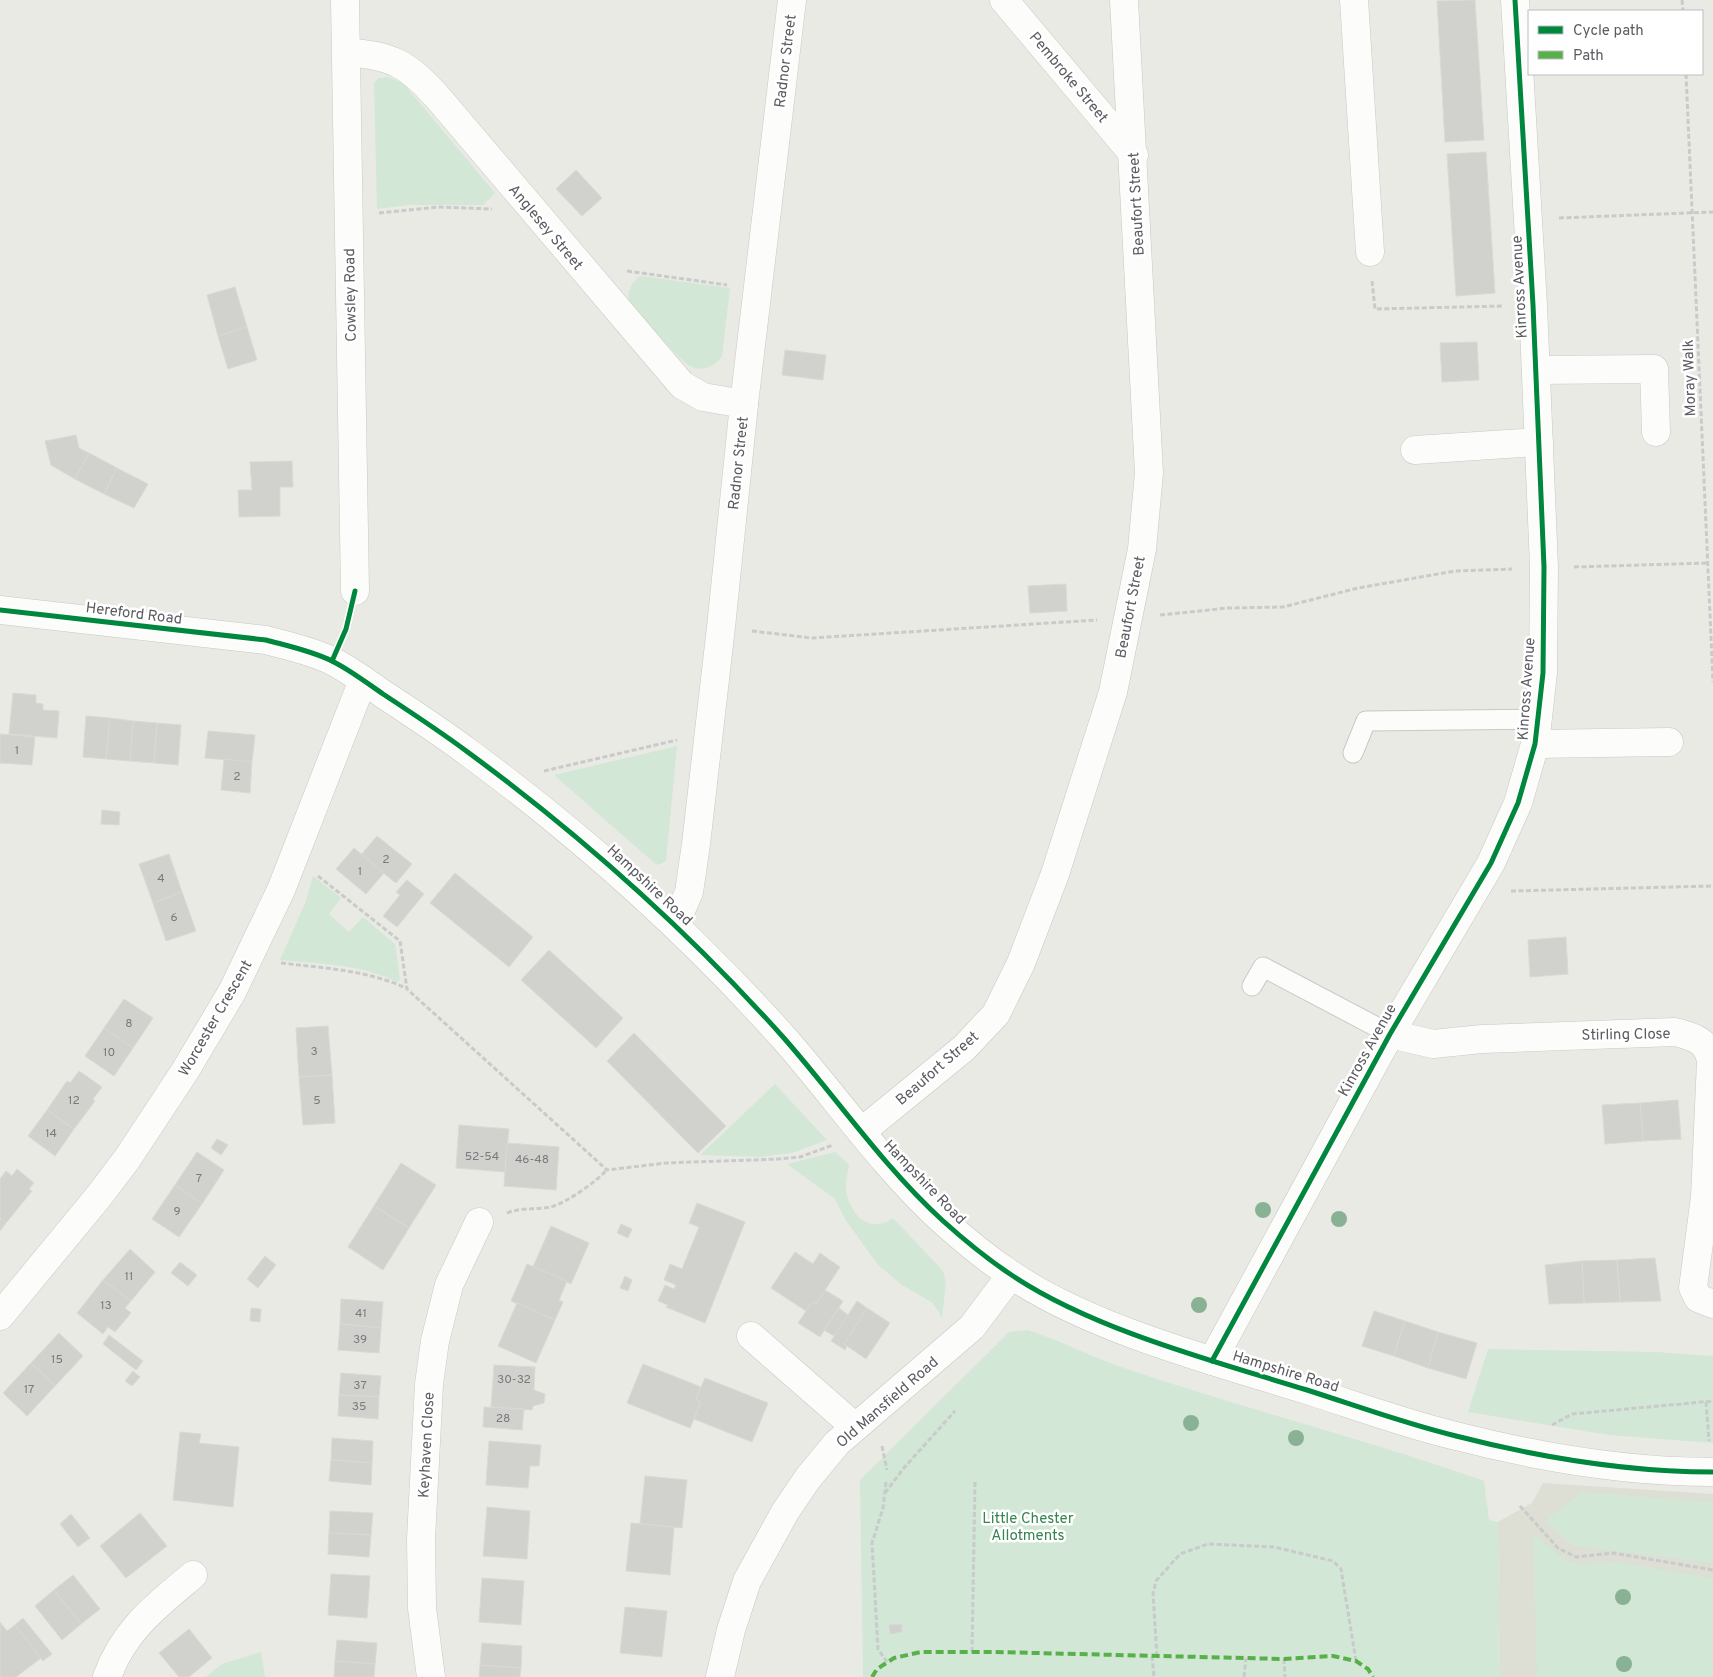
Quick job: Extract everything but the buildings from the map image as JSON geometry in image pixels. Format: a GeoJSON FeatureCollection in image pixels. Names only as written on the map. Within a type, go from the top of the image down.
{"type":"FeatureCollection","features":[{"type":"Feature","properties":{"kind":"street","name":"Cowsley Road"},"geometry":{"type":"LineString","coordinates":[[345,0],[355,591]]}},
{"type":"Feature","properties":{"kind":"street","name":"Radnor Street"},"geometry":{"type":"LineString","coordinates":[[675,924],[684,905],[691,878],[709,733],[744,404],[792,0]]}},
{"type":"Feature","properties":{"kind":"street","name":"Pembroke Street"},"geometry":{"type":"LineString","coordinates":[[1004,0],[1134,155]]}},
{"type":"Feature","properties":{"kind":"street","name":"Beaufort Street"},"geometry":{"type":"LineString","coordinates":[[861,1132],[964,1048],[996,1014],[1021,963],[1055,874],[1113,692],[1142,549],[1150,473],[1124,0]]}},
{"type":"Feature","properties":{"kind":"street"},"geometry":{"type":"LineString","coordinates":[[1354,0],[1370,252]]}},
{"type":"Feature","properties":{"kind":"street","name":"Kinross Avenue"},"geometry":{"type":"LineString","coordinates":[[1212,1361],[1390,1034],[1492,863],[1518,803],[1537,731],[1543,673],[1544,567],[1528,219],[1525,55],[1515,0]]}},
{"type":"Feature","properties":{"kind":"street","name":"Anglesey Street"},"geometry":{"type":"LineString","coordinates":[[347,53],[381,56],[399,63],[412,72],[439,99],[682,385],[703,397],[744,404]]}},
{"type":"Feature","properties":{"kind":"street"},"geometry":{"type":"LineString","coordinates":[[1536,370],[1654,369],[1656,432]]}},
{"type":"Feature","properties":{"kind":"street"},"geometry":{"type":"LineString","coordinates":[[1415,450],[1538,442]]}},
{"type":"Feature","properties":{"kind":"street","name":"Hereford Road"},"geometry":{"type":"LineString","coordinates":[[0,610],[266,640]]}},
{"type":"Feature","properties":{"kind":"street","name":"Hampshire Road"},"geometry":{"type":"LineString","coordinates":[[266,640],[332,661],[363,680],[435,728],[506,780],[594,850],[675,924],[777,1031],[823,1082],[861,1132],[942,1220],[1011,1275],[1067,1306],[1121,1329],[1212,1361],[1455,1436],[1572,1460],[1712,1472]]}},
{"type":"Feature","properties":{"kind":"street","name":"Worcester Crescent"},"geometry":{"type":"LineString","coordinates":[[0,1316],[43,1266],[127,1159],[213,1026],[249,959],[294,856],[363,680]]}},
{"type":"Feature","properties":{"kind":"street"},"geometry":{"type":"LineString","coordinates":[[1537,731],[1669,742]]}},
{"type":"Feature","properties":{"kind":"street","name":"Stirling Close"},"geometry":{"type":"LineString","coordinates":[[1390,1034],[1433,1044],[1482,1039],[1675,1032],[1693,1036],[1711,1046],[1712,1061],[1704,1197],[1693,1288],[1698,1298],[1713,1304]]}},
{"type":"Feature","properties":{"kind":"street","name":"Keyhaven Close"},"geometry":{"type":"LineString","coordinates":[[431,1677],[422,1608],[421,1549],[429,1384],[435,1341],[449,1285],[479,1222]]}},
{"type":"Feature","properties":{"kind":"street","name":"Old Mansfield Road"},"geometry":{"type":"LineString","coordinates":[[720,1677],[747,1581],[765,1546],[808,1478],[837,1443],[972,1327],[1011,1275]]}},
{"type":"Feature","properties":{"kind":"street"},"geometry":{"type":"LineString","coordinates":[[751,1336],[855,1427]]}},
{"type":"Feature","properties":{"kind":"street"},"geometry":{"type":"LineString","coordinates":[[107,1677],[115,1654],[144,1617],[193,1575]]}},
{"type":"Feature","properties":{"kind":"lane"},"geometry":{"type":"LineString","coordinates":[[1353,753],[1366,721],[1537,731]]}},
{"type":"Feature","properties":{"kind":"lane"},"geometry":{"type":"LineString","coordinates":[[1252,986],[1263,967],[1390,1034]]}},
{"type":"Feature","properties":{"kind":"path"},"geometry":{"type":"LineString","coordinates":[[349,216],[438,207],[490,209],[535,214]]}},
{"type":"Feature","properties":{"kind":"path"},"geometry":{"type":"LineString","coordinates":[[1528,219],[1713,212]]}},
{"type":"Feature","properties":{"kind":"path"},"geometry":{"type":"LineString","coordinates":[[1370,252],[1375,309],[1533,305]]}},
{"type":"Feature","properties":{"kind":"path"},"geometry":{"type":"LineString","coordinates":[[625,271],[758,289]]}},
{"type":"Feature","properties":{"kind":"path"},"geometry":{"type":"LineString","coordinates":[[1544,567],[1708,562]]}},
{"type":"Feature","properties":{"kind":"path"},"geometry":{"type":"LineString","coordinates":[[1709,599],[1713,595]]}},
{"type":"Feature","properties":{"kind":"path"},"geometry":{"type":"LineString","coordinates":[[506,780],[709,733]]}},
{"type":"Feature","properties":{"kind":"path"},"geometry":{"type":"LineString","coordinates":[[294,856],[400,941],[407,988]]}},
{"type":"Feature","properties":{"kind":"path"},"geometry":{"type":"LineString","coordinates":[[1474,892],[1713,886]]}},
{"type":"Feature","properties":{"kind":"path"},"geometry":{"type":"LineString","coordinates":[[249,959],[349,970],[407,988],[606,1170]]}},
{"type":"Feature","properties":{"kind":"path"},"geometry":{"type":"LineString","coordinates":[[479,1222],[501,1217],[510,1212],[549,1207],[582,1190],[606,1170],[666,1163],[800,1157],[861,1132]]}},
{"type":"Feature","properties":{"kind":"path"},"geometry":{"type":"LineString","coordinates":[[1535,1453],[1545,1431],[1557,1420],[1572,1414],[1713,1401]]}},
{"type":"Feature","properties":{"kind":"path"},"geometry":{"type":"LineString","coordinates":[[1706,1402],[1712,1472]]}},
{"type":"Feature","properties":{"kind":"path"},"geometry":{"type":"LineString","coordinates":[[885,1493],[902,1469],[955,1411]]}},
{"type":"Feature","properties":{"kind":"path"},"geometry":{"type":"LineString","coordinates":[[886,1482],[872,1543],[878,1649],[887,1662]]}},
{"type":"Feature","properties":{"kind":"path"},"geometry":{"type":"LineString","coordinates":[[972,1652],[975,1482]]}},
{"type":"Feature","properties":{"kind":"path"},"geometry":{"type":"LineString","coordinates":[[1520,1506],[1558,1548],[1576,1557],[1613,1553],[1713,1570]]}},
{"type":"Feature","properties":{"kind":"path"},"geometry":{"type":"LineString","coordinates":[[1157,1656],[1152,1610],[1156,1581],[1180,1554],[1208,1544],[1274,1547],[1333,1560],[1341,1570],[1356,1661]]}},
{"type":"Feature","properties":{"kind":"path"},"geometry":{"type":"LineString","coordinates":[[1152,1656],[1154,1677]]}},
{"type":"Feature","properties":{"kind":"path"},"geometry":{"type":"LineString","coordinates":[[1244,1677],[1246,1658]]}},
{"type":"Feature","properties":{"kind":"path"},"geometry":{"type":"LineString","coordinates":[[1284,1659],[1285,1677]]}},
{"type":"Feature","properties":{"kind":"shaded area"},"geometry":{"type":"Polygon","coordinates":[[[1543,1483],[1713,1494],[1713,1677],[1500,1677],[1498,1522],[1532,1503],[1543,1483]]]}},
{"type":"Feature","properties":{"kind":"green space"},"geometry":{"type":"Polygon","coordinates":[[[388,77],[403,83],[495,193],[483,205],[409,205],[377,209],[374,82],[379,78],[388,77]]]}},
{"type":"Feature","properties":{"kind":"green space"},"geometry":{"type":"Polygon","coordinates":[[[641,276],[730,288],[722,356],[716,363],[701,369],[686,363],[628,299],[632,285],[641,276]]]}},
{"type":"Feature","properties":{"kind":"green space"},"geometry":{"type":"Polygon","coordinates":[[[677,746],[666,861],[657,865],[554,775],[677,746]]]}},
{"type":"Feature","properties":{"kind":"green space"},"geometry":{"type":"Polygon","coordinates":[[[313,876],[341,898],[329,914],[349,932],[363,917],[395,944],[400,980],[397,982],[355,968],[280,960],[306,901],[313,876]]]}},
{"type":"Feature","properties":{"kind":"green space"},"geometry":{"type":"Polygon","coordinates":[[[775,1084],[827,1140],[792,1153],[761,1157],[700,1155],[775,1084]]]}},
{"type":"Feature","properties":{"kind":"green space"},"geometry":{"type":"Polygon","coordinates":[[[835,1152],[849,1165],[846,1189],[851,1206],[856,1214],[868,1223],[876,1224],[884,1223],[893,1218],[943,1271],[946,1283],[942,1318],[933,1303],[902,1285],[878,1265],[845,1219],[835,1199],[787,1164],[835,1152]]]}},
{"type":"Feature","properties":{"kind":"green space","name":"Little Chester Allotments"},"geometry":{"type":"Polygon","coordinates":[[[1028,1330],[1127,1369],[1395,1451],[1484,1481],[1489,1520],[1498,1522],[1500,1677],[863,1677],[860,1480],[1009,1332],[1028,1330]]]}},
{"type":"Feature","properties":{"kind":"green space"},"geometry":{"type":"Polygon","coordinates":[[[1488,1349],[1657,1352],[1713,1356],[1713,1443],[1609,1435],[1468,1412],[1488,1349]]]}},
{"type":"Feature","properties":{"kind":"green space"},"geometry":{"type":"Polygon","coordinates":[[[1582,1492],[1713,1502],[1713,1563],[1573,1546],[1545,1521],[1582,1492]]]}},
{"type":"Feature","properties":{"kind":"green space"},"geometry":{"type":"Polygon","coordinates":[[[1533,1533],[1566,1561],[1580,1564],[1616,1562],[1713,1578],[1713,1677],[1537,1677],[1533,1533]]]}},
{"type":"Feature","properties":{"kind":"green space"},"geometry":{"type":"Polygon","coordinates":[[[261,1652],[265,1677],[206,1677],[222,1664],[261,1652]]]}},
{"type":"Feature","properties":{"kind":"marked path"},"geometry":{"type":"LineString","coordinates":[[872,1677],[877,1669],[894,1658],[921,1652],[1284,1659],[1333,1656],[1356,1661],[1368,1669],[1373,1677]]}},
{"type":"Feature","properties":{"kind":"cycle path"},"geometry":{"type":"LineString","coordinates":[[1212,1361],[1390,1034],[1491,863],[1518,803],[1535,744],[1543,673],[1544,567],[1533,305],[1515,0]]}},
{"type":"Feature","properties":{"kind":"cycle path"},"geometry":{"type":"LineString","coordinates":[[332,661],[346,629],[355,591]]}},
{"type":"Feature","properties":{"kind":"cycle path"},"geometry":{"type":"LineString","coordinates":[[0,610],[266,640],[316,654],[352,672],[448,738],[511,785],[553,818],[633,887],[710,960],[783,1037],[879,1154],[920,1199],[983,1255],[1042,1294],[1077,1311],[1154,1342],[1437,1431],[1487,1444],[1584,1462],[1649,1469],[1713,1472]]}}]}
